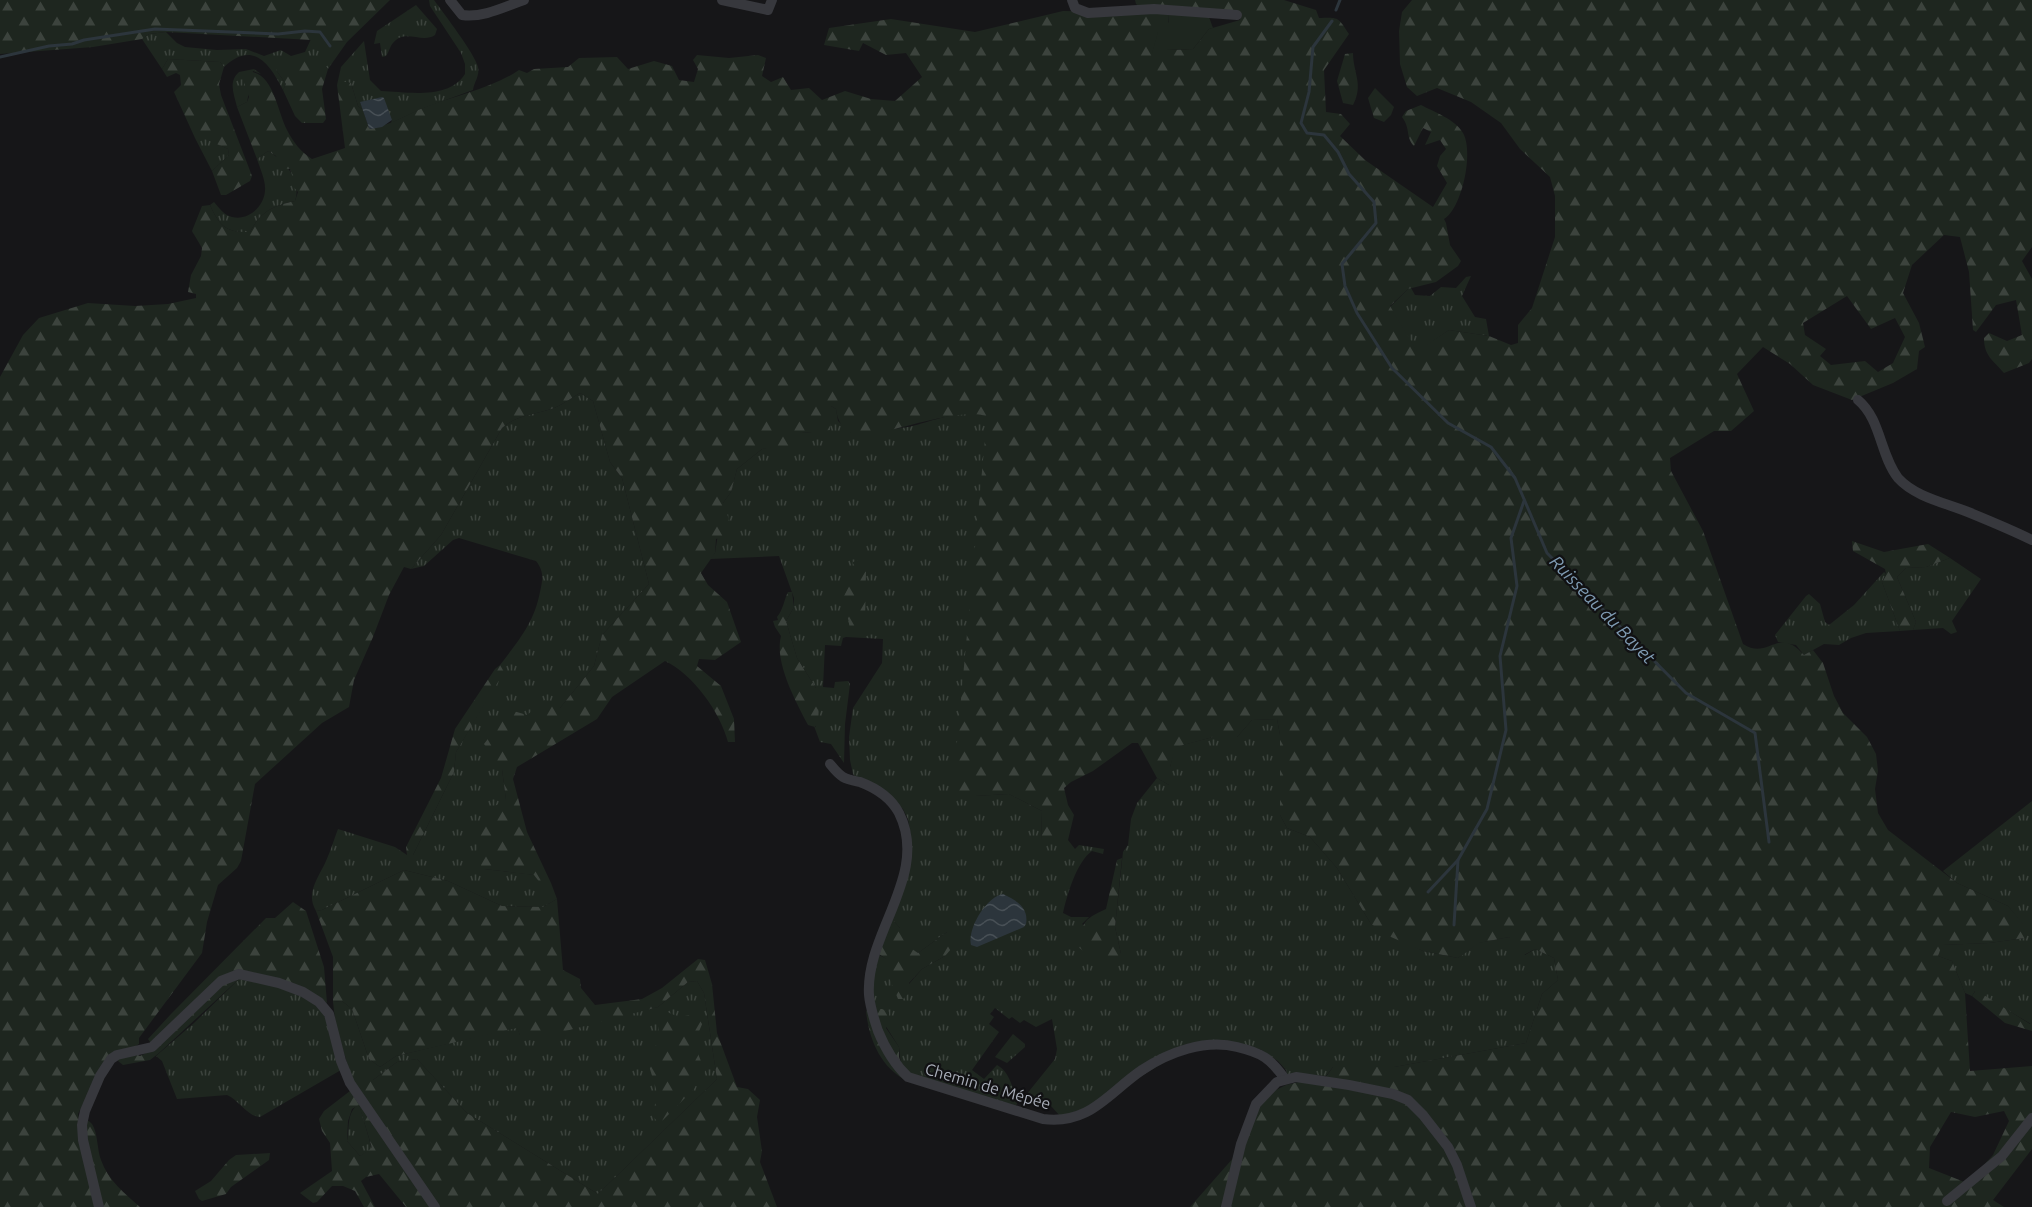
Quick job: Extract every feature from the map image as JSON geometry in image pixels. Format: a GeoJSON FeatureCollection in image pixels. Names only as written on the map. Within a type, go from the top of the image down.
{"type":"FeatureCollection","features":[{"type":"Feature","properties":{"kind":"street"},"geometry":{"type":"LineString","coordinates":[[450,0],[462,15],[470,16],[524,0]]}},
{"type":"Feature","properties":{"kind":"street"},"geometry":{"type":"LineString","coordinates":[[722,0],[768,10],[772,0]]}},
{"type":"Feature","properties":{"kind":"street"},"geometry":{"type":"LineString","coordinates":[[1072,0],[1075,8],[1088,13],[1154,9],[1238,15]]}},
{"type":"Feature","properties":{"kind":"street"},"geometry":{"type":"LineString","coordinates":[[1858,400],[1868,411],[1893,470],[1907,485],[1931,498],[2032,540]]}},
{"type":"Feature","properties":{"kind":"street","name":"Chemin de Mépée"},"geometry":{"type":"LineString","coordinates":[[830,764],[841,776],[880,792],[893,805],[904,826],[907,845],[905,870],[876,953],[869,994],[874,1021],[881,1039],[894,1062],[908,1077],[1052,1120],[1079,1116],[1092,1111],[1143,1069],[1165,1057],[1200,1045],[1224,1044],[1258,1053],[1273,1062],[1285,1079]]}},
{"type":"Feature","properties":{"kind":"street"},"geometry":{"type":"LineString","coordinates":[[99,1207],[81,1131],[85,1111],[103,1071],[117,1055],[152,1047],[221,981],[239,974],[254,976],[292,988],[312,997],[324,1008],[329,1014],[341,1061],[350,1083],[435,1207]]}},
{"type":"Feature","properties":{"kind":"street"},"geometry":{"type":"LineString","coordinates":[[1226,1207],[1241,1144],[1256,1104],[1277,1082],[1296,1077],[1327,1080],[1393,1094],[1408,1100],[1423,1115],[1448,1148],[1457,1165],[1471,1207]]}},
{"type":"Feature","properties":{"kind":"street"},"geometry":{"type":"LineString","coordinates":[[1947,1201],[2002,1156],[2032,1118]]}},
{"type":"Feature","properties":{"kind":"green space"},"geometry":{"type":"Polygon","coordinates":[[[0,0],[390,0],[347,42],[166,32],[149,34],[142,39],[93,47],[0,54],[0,0]]]}},
{"type":"Feature","properties":{"kind":"green space"},"geometry":{"type":"Polygon","coordinates":[[[429,0],[434,0],[476,61],[478,76],[473,90],[391,123],[392,120],[360,102],[363,110],[358,106],[351,83],[341,82],[337,85],[341,67],[364,41],[370,80],[381,91],[427,93],[449,88],[458,82],[465,74],[465,64],[461,53],[430,6],[429,0]]]}},
{"type":"Feature","properties":{"kind":"green space"},"geometry":{"type":"Polygon","coordinates":[[[1135,0],[1284,0],[1316,10],[1319,18],[1337,19],[1349,34],[1324,70],[1326,112],[1341,114],[1350,124],[1340,136],[1365,160],[1433,207],[1447,183],[1437,166],[1440,156],[1446,149],[1440,140],[1425,145],[1431,132],[1423,128],[1414,146],[1402,117],[1406,111],[1421,105],[1444,116],[1459,128],[1466,142],[1467,166],[1456,204],[1444,219],[1450,245],[1461,261],[1458,266],[1436,282],[1408,289],[1390,306],[1417,351],[1449,330],[1489,336],[1511,345],[1518,343],[1518,325],[1532,308],[1555,237],[1555,196],[1550,177],[1520,149],[1501,123],[1471,102],[1437,88],[1417,96],[1407,87],[1400,64],[1399,31],[1402,12],[1412,0],[2032,0],[2032,247],[2022,261],[2032,279],[2032,359],[2029,363],[2004,373],[1990,357],[1984,338],[1989,333],[2007,341],[2022,335],[2016,300],[1996,305],[1976,332],[1973,330],[1969,272],[1960,237],[1944,235],[1912,265],[1903,293],[1919,323],[1925,347],[1919,351],[1917,369],[1893,383],[1852,400],[1813,385],[1790,364],[1763,347],[1737,374],[1754,411],[1731,431],[1714,431],[1670,458],[1671,471],[1703,531],[1743,644],[1760,649],[1787,643],[1804,655],[1813,650],[1823,663],[1834,696],[1843,713],[1867,737],[1876,754],[1878,771],[1875,789],[1878,813],[1888,830],[1957,883],[2008,906],[2030,932],[2025,938],[1989,943],[1942,945],[1938,956],[1952,961],[1965,993],[1970,1071],[2032,1066],[2032,1149],[1993,1200],[2004,1207],[1190,1207],[1242,1148],[1257,1110],[1274,1091],[1286,1085],[1323,1081],[1333,1067],[1394,1067],[1526,1043],[1542,994],[1558,980],[1554,958],[1535,949],[1524,955],[1518,953],[1509,937],[1479,943],[1458,958],[1423,951],[1391,937],[1371,924],[1337,868],[1310,837],[1287,828],[1280,815],[1280,735],[1277,719],[1252,720],[1237,737],[1213,737],[1176,747],[1170,767],[1174,781],[1169,785],[1157,778],[1138,743],[1132,743],[1093,771],[1064,788],[1068,805],[1074,815],[1068,840],[1041,841],[1042,811],[1009,794],[960,795],[954,775],[987,417],[979,414],[952,416],[860,435],[853,434],[843,427],[836,409],[831,406],[830,430],[801,432],[791,451],[782,455],[776,447],[762,449],[737,469],[731,492],[723,503],[734,533],[716,539],[715,553],[701,573],[708,585],[727,602],[741,642],[715,660],[699,659],[697,666],[721,686],[734,719],[735,742],[728,742],[719,719],[695,684],[665,661],[612,697],[597,719],[517,767],[513,779],[527,832],[551,883],[541,884],[534,875],[484,869],[475,859],[484,812],[506,800],[502,769],[484,744],[510,710],[527,715],[545,700],[560,708],[594,666],[602,635],[649,584],[622,478],[610,462],[593,401],[580,393],[555,408],[519,418],[502,428],[441,535],[411,569],[404,567],[389,595],[354,680],[349,707],[322,723],[255,784],[241,861],[237,868],[218,885],[207,922],[202,953],[139,1038],[139,1044],[102,1066],[78,1114],[79,1119],[87,1120],[92,1124],[100,1156],[108,1174],[117,1186],[140,1207],[0,1207],[0,377],[23,335],[39,318],[88,303],[135,306],[168,304],[196,298],[196,294],[188,292],[191,275],[201,256],[202,248],[192,231],[202,206],[210,205],[225,227],[235,231],[250,232],[268,210],[295,201],[298,192],[290,183],[293,178],[290,169],[280,168],[276,156],[268,151],[257,159],[237,107],[247,102],[249,97],[242,76],[246,72],[255,73],[268,84],[292,139],[312,159],[345,148],[337,85],[340,81],[351,83],[358,106],[363,110],[371,129],[485,87],[519,70],[527,73],[534,69],[568,67],[579,58],[617,57],[628,69],[654,61],[672,66],[679,80],[694,82],[698,69],[693,60],[697,55],[729,58],[758,55],[766,58],[762,76],[771,82],[783,77],[791,90],[809,88],[822,100],[845,91],[871,99],[895,101],[922,77],[906,53],[886,55],[863,43],[859,51],[824,45],[829,28],[891,19],[975,32],[1063,11],[1169,13],[1167,50],[1193,49],[1209,29],[1240,20],[1241,13],[1140,7],[1135,0]],[[1847,296],[1803,323],[1805,335],[1826,349],[1820,356],[1831,365],[1865,361],[1878,372],[1893,363],[1905,337],[1895,318],[1871,329],[1847,296]],[[2004,1111],[1975,1117],[1951,1112],[1930,1147],[1929,1168],[1967,1183],[1993,1155],[2009,1121],[2004,1111]]]}},
{"type":"Feature","properties":{"kind":"green space"},"geometry":{"type":"Polygon","coordinates":[[[416,5],[437,29],[435,35],[425,38],[408,36],[398,39],[392,44],[386,56],[382,57],[380,43],[374,44],[377,31],[416,5]]]}},
{"type":"Feature","properties":{"kind":"green space"},"geometry":{"type":"Polygon","coordinates":[[[1169,13],[1209,17],[1213,28],[1209,29],[1193,49],[1167,50],[1157,58],[1152,53],[1158,32],[1169,22],[1169,13]]]}},
{"type":"Feature","properties":{"kind":"green space"},"geometry":{"type":"Polygon","coordinates":[[[166,32],[177,43],[185,47],[217,50],[246,49],[264,56],[281,50],[291,56],[305,52],[311,39],[347,42],[328,69],[322,63],[276,70],[286,84],[283,90],[266,64],[252,55],[243,55],[224,67],[220,62],[168,59],[162,69],[142,39],[149,34],[166,32]]]}},
{"type":"Feature","properties":{"kind":"green space"},"geometry":{"type":"Polygon","coordinates":[[[1353,53],[1358,91],[1353,105],[1343,103],[1337,81],[1345,54],[1353,53]]]}},
{"type":"Feature","properties":{"kind":"green space"},"geometry":{"type":"Polygon","coordinates":[[[168,59],[220,62],[224,67],[219,84],[221,95],[252,176],[250,181],[226,195],[221,195],[212,171],[229,155],[228,149],[203,138],[195,138],[174,92],[181,85],[180,75],[176,73],[167,77],[162,69],[168,59]]]}},
{"type":"Feature","properties":{"kind":"green space"},"geometry":{"type":"Polygon","coordinates":[[[291,59],[323,63],[328,69],[322,89],[326,119],[323,123],[302,123],[295,116],[283,90],[286,84],[276,70],[277,65],[291,59]]]}},
{"type":"Feature","properties":{"kind":"green space"},"geometry":{"type":"Polygon","coordinates":[[[254,69],[261,74],[253,71],[247,102],[237,107],[233,88],[234,80],[239,72],[254,69]]]}},
{"type":"Feature","properties":{"kind":"green space"},"geometry":{"type":"Polygon","coordinates":[[[1375,88],[1394,107],[1391,115],[1384,122],[1374,118],[1368,98],[1375,88]]]}},
{"type":"Feature","properties":{"kind":"green space"},"geometry":{"type":"Polygon","coordinates":[[[203,137],[228,149],[229,155],[212,171],[195,138],[203,137]]]}},
{"type":"Feature","properties":{"kind":"green space"},"geometry":{"type":"Polygon","coordinates":[[[268,151],[286,166],[294,179],[297,193],[295,201],[268,210],[250,232],[235,231],[225,227],[210,205],[214,202],[224,213],[238,218],[250,214],[259,207],[264,197],[265,187],[257,159],[268,151]]]}},
{"type":"Feature","properties":{"kind":"green space"},"geometry":{"type":"Polygon","coordinates":[[[1471,276],[1462,296],[1475,317],[1486,319],[1489,336],[1449,330],[1417,352],[1390,307],[1408,289],[1411,288],[1415,295],[1430,296],[1441,287],[1456,288],[1466,277],[1471,276]]]}},
{"type":"Feature","properties":{"kind":"green space"},"geometry":{"type":"Polygon","coordinates":[[[580,393],[593,401],[610,462],[622,478],[649,584],[602,635],[594,666],[560,708],[502,769],[506,800],[484,869],[535,875],[541,883],[551,883],[557,899],[543,907],[502,906],[448,881],[404,870],[316,911],[312,891],[338,829],[395,847],[407,855],[413,855],[454,772],[456,752],[503,672],[500,665],[530,622],[542,579],[542,572],[536,561],[459,538],[453,540],[424,566],[411,569],[441,535],[502,428],[519,418],[555,408],[580,393]]]}},
{"type":"Feature","properties":{"kind":"green space"},"geometry":{"type":"Polygon","coordinates":[[[831,406],[836,409],[838,421],[851,433],[908,427],[960,414],[980,414],[988,417],[975,796],[1009,794],[1042,811],[1041,840],[1068,840],[1075,849],[1079,845],[1104,849],[1103,854],[1092,851],[1082,862],[1070,888],[1063,913],[1071,917],[1089,917],[1082,924],[1121,954],[1115,927],[1123,852],[1128,845],[1131,819],[1137,803],[1157,778],[1169,785],[1170,767],[1175,747],[1213,737],[1237,737],[1252,720],[1277,719],[1280,735],[1280,815],[1287,828],[1310,837],[1337,868],[1371,924],[1423,951],[1458,958],[1478,943],[1509,937],[1525,955],[1535,949],[1554,958],[1558,980],[1542,994],[1526,1043],[1394,1067],[1333,1067],[1326,1076],[1287,1075],[1286,1070],[1278,1061],[1260,1049],[1198,1042],[1093,1105],[1061,1117],[1051,1106],[1026,1095],[1055,1059],[1057,1049],[1052,1019],[1036,1027],[1024,1020],[1020,1023],[1012,1017],[1009,1019],[995,1008],[990,1014],[994,1017],[989,1024],[999,1032],[972,1070],[984,1079],[997,1065],[1001,1068],[1008,1076],[1018,1101],[1016,1106],[913,1075],[901,1065],[899,1047],[875,1009],[872,983],[879,955],[889,960],[909,984],[922,969],[945,956],[947,932],[918,953],[912,950],[910,928],[900,928],[892,919],[911,862],[912,843],[908,819],[903,809],[853,774],[849,737],[853,708],[882,663],[883,639],[846,637],[843,638],[841,646],[825,645],[823,687],[834,688],[835,682],[848,681],[850,684],[845,724],[844,763],[831,744],[820,742],[814,726],[816,727],[816,688],[797,658],[786,621],[794,607],[794,598],[779,556],[710,559],[715,553],[723,503],[731,492],[737,469],[762,449],[776,446],[801,432],[812,433],[831,406]]]}},
{"type":"Feature","properties":{"kind":"green space"},"geometry":{"type":"Polygon","coordinates":[[[1852,541],[1884,552],[1928,544],[1950,558],[1926,567],[1906,568],[1897,577],[1916,622],[1913,630],[1900,631],[1882,582],[1886,574],[1885,569],[1853,551],[1852,541]]]}},
{"type":"Feature","properties":{"kind":"green space"},"geometry":{"type":"Polygon","coordinates":[[[1950,558],[1981,579],[1952,621],[1957,632],[1951,634],[1943,628],[1913,630],[1916,622],[1897,577],[1906,568],[1926,567],[1950,558]]]}},
{"type":"Feature","properties":{"kind":"green space"},"geometry":{"type":"Polygon","coordinates":[[[863,559],[866,571],[865,623],[861,630],[851,631],[843,598],[852,580],[853,562],[863,559]]]}},
{"type":"Feature","properties":{"kind":"green space"},"geometry":{"type":"Polygon","coordinates":[[[1884,572],[1886,574],[1882,582],[1900,631],[1866,633],[1839,645],[1824,644],[1804,655],[1796,645],[1778,642],[1775,635],[1809,594],[1820,604],[1825,622],[1829,625],[1854,605],[1884,572]]]}},
{"type":"Feature","properties":{"kind":"green space"},"geometry":{"type":"Polygon","coordinates":[[[788,592],[792,592],[794,607],[786,621],[797,658],[819,696],[818,723],[815,727],[808,725],[787,682],[781,658],[781,636],[773,621],[778,620],[777,617],[788,592]]]}},
{"type":"Feature","properties":{"kind":"green space"},"geometry":{"type":"Polygon","coordinates":[[[500,665],[504,672],[456,752],[454,772],[413,855],[407,855],[406,847],[441,778],[455,729],[500,665]]]}},
{"type":"Feature","properties":{"kind":"green space"},"geometry":{"type":"Polygon","coordinates":[[[2032,801],[2031,1024],[1975,991],[1972,996],[1965,993],[1952,961],[1938,956],[1941,945],[1989,943],[2025,938],[2029,932],[2008,906],[1957,883],[1943,871],[2032,801]]]}},
{"type":"Feature","properties":{"kind":"green space"},"geometry":{"type":"Polygon","coordinates":[[[1122,858],[1115,927],[1121,954],[1116,967],[1105,966],[1078,947],[1085,923],[1092,916],[1106,909],[1117,860],[1122,858]]]}},
{"type":"Feature","properties":{"kind":"green space"},"geometry":{"type":"Polygon","coordinates":[[[404,870],[448,881],[502,906],[543,907],[557,899],[563,970],[580,979],[581,988],[595,1005],[642,999],[662,988],[698,959],[705,960],[712,984],[717,1033],[737,1087],[748,1089],[760,1100],[757,1117],[762,1151],[760,1162],[777,1207],[406,1207],[379,1174],[366,1177],[361,1181],[375,1207],[364,1207],[355,1191],[343,1186],[332,1186],[317,1202],[313,1203],[300,1193],[332,1171],[330,1143],[322,1131],[319,1119],[324,1111],[350,1091],[352,1079],[363,1075],[373,1080],[397,1062],[417,1059],[467,1113],[598,1194],[717,1079],[704,993],[697,981],[688,982],[658,1007],[527,1041],[520,1035],[517,1028],[396,1056],[380,1067],[369,1059],[352,1009],[342,1001],[333,1002],[333,957],[316,911],[404,870]],[[359,1105],[352,1109],[348,1121],[347,1141],[360,1156],[372,1148],[359,1105]]]}},
{"type":"Feature","properties":{"kind":"green space"},"geometry":{"type":"Polygon","coordinates":[[[293,902],[306,911],[324,967],[327,1003],[304,988],[240,978],[150,1060],[123,1065],[118,1061],[120,1056],[133,1053],[140,1056],[146,1053],[152,1045],[148,1039],[171,1014],[266,918],[275,918],[293,902]]]}},
{"type":"Feature","properties":{"kind":"green space"},"geometry":{"type":"Polygon","coordinates":[[[892,919],[900,928],[910,928],[915,932],[912,949],[918,953],[947,932],[956,932],[958,941],[945,956],[922,969],[909,983],[909,993],[903,999],[898,999],[888,975],[889,961],[879,954],[892,919]]]}},
{"type":"Feature","properties":{"kind":"green space"},"geometry":{"type":"Polygon","coordinates":[[[240,978],[298,993],[317,1006],[330,1028],[341,1070],[260,1117],[251,1114],[227,1095],[177,1099],[162,1061],[156,1056],[240,978]]]}},
{"type":"Feature","properties":{"kind":"green space"},"geometry":{"type":"Polygon","coordinates":[[[697,981],[704,993],[717,1079],[598,1194],[467,1113],[417,1059],[397,1062],[373,1080],[352,1079],[336,1027],[333,1002],[342,1001],[352,1009],[369,1059],[380,1067],[396,1056],[517,1027],[520,1035],[658,1007],[688,982],[697,981]]]}},
{"type":"Feature","properties":{"kind":"green space"},"geometry":{"type":"Polygon","coordinates":[[[1976,990],[2030,1024],[2032,1022],[2032,1031],[2005,1023],[1972,996],[1976,990]]]}},
{"type":"Feature","properties":{"kind":"green space"},"geometry":{"type":"Polygon","coordinates":[[[875,1009],[889,1012],[889,1022],[886,1028],[899,1047],[899,1057],[907,1081],[883,1060],[873,1042],[866,1011],[875,1009]]]}},
{"type":"Feature","properties":{"kind":"green space"},"geometry":{"type":"Polygon","coordinates":[[[667,1012],[679,1017],[696,1014],[703,1022],[694,1043],[705,1072],[693,1090],[659,1124],[653,1116],[657,1092],[646,1056],[659,1042],[658,1018],[667,1012]]]}},
{"type":"Feature","properties":{"kind":"green space"},"geometry":{"type":"Polygon","coordinates":[[[1013,1034],[1025,1044],[1025,1047],[1007,1063],[995,1057],[1013,1034]]]}},
{"type":"Feature","properties":{"kind":"green space"},"geometry":{"type":"Polygon","coordinates":[[[359,1104],[372,1149],[360,1156],[347,1141],[350,1116],[359,1104]]]}},
{"type":"Feature","properties":{"kind":"green space"},"geometry":{"type":"Polygon","coordinates":[[[270,1153],[269,1160],[231,1187],[226,1194],[202,1201],[199,1199],[195,1191],[211,1181],[236,1155],[270,1153]]]}},
{"type":"Feature","properties":{"kind":"water"},"geometry":{"type":"Polygon","coordinates":[[[382,97],[392,120],[382,127],[371,129],[360,102],[382,97]]]}},
{"type":"Feature","properties":{"kind":"water"},"geometry":{"type":"Polygon","coordinates":[[[1003,894],[1017,902],[1023,909],[1026,913],[1026,924],[1024,927],[977,947],[971,945],[972,931],[984,907],[1003,894]]]}},
{"type":"Feature","properties":{"kind":"waterway","name":"Ruisseau du Bayet"},"geometry":{"type":"LineString","coordinates":[[1336,10],[1340,0]]}},
{"type":"Feature","properties":{"kind":"waterway","name":"Ruisseau du Bayet"},"geometry":{"type":"LineString","coordinates":[[1332,21],[1313,47],[1309,92],[1301,123],[1307,133],[1324,135],[1338,152],[1349,174],[1374,202],[1376,223],[1342,264],[1345,286],[1357,313],[1392,368],[1448,423],[1491,447],[1515,478],[1547,553],[1686,693],[1755,733],[1769,842]]}},
{"type":"Feature","properties":{"kind":"waterway"},"geometry":{"type":"LineString","coordinates":[[0,57],[49,46],[155,29],[278,34],[320,32],[330,46]]}},
{"type":"Feature","properties":{"kind":"waterway"},"geometry":{"type":"LineString","coordinates":[[1454,925],[1458,860],[1487,809],[1506,730],[1500,656],[1517,586],[1511,538],[1524,501]]}},
{"type":"Feature","properties":{"kind":"waterway"},"geometry":{"type":"LineString","coordinates":[[1428,892],[1458,860]]}}]}
